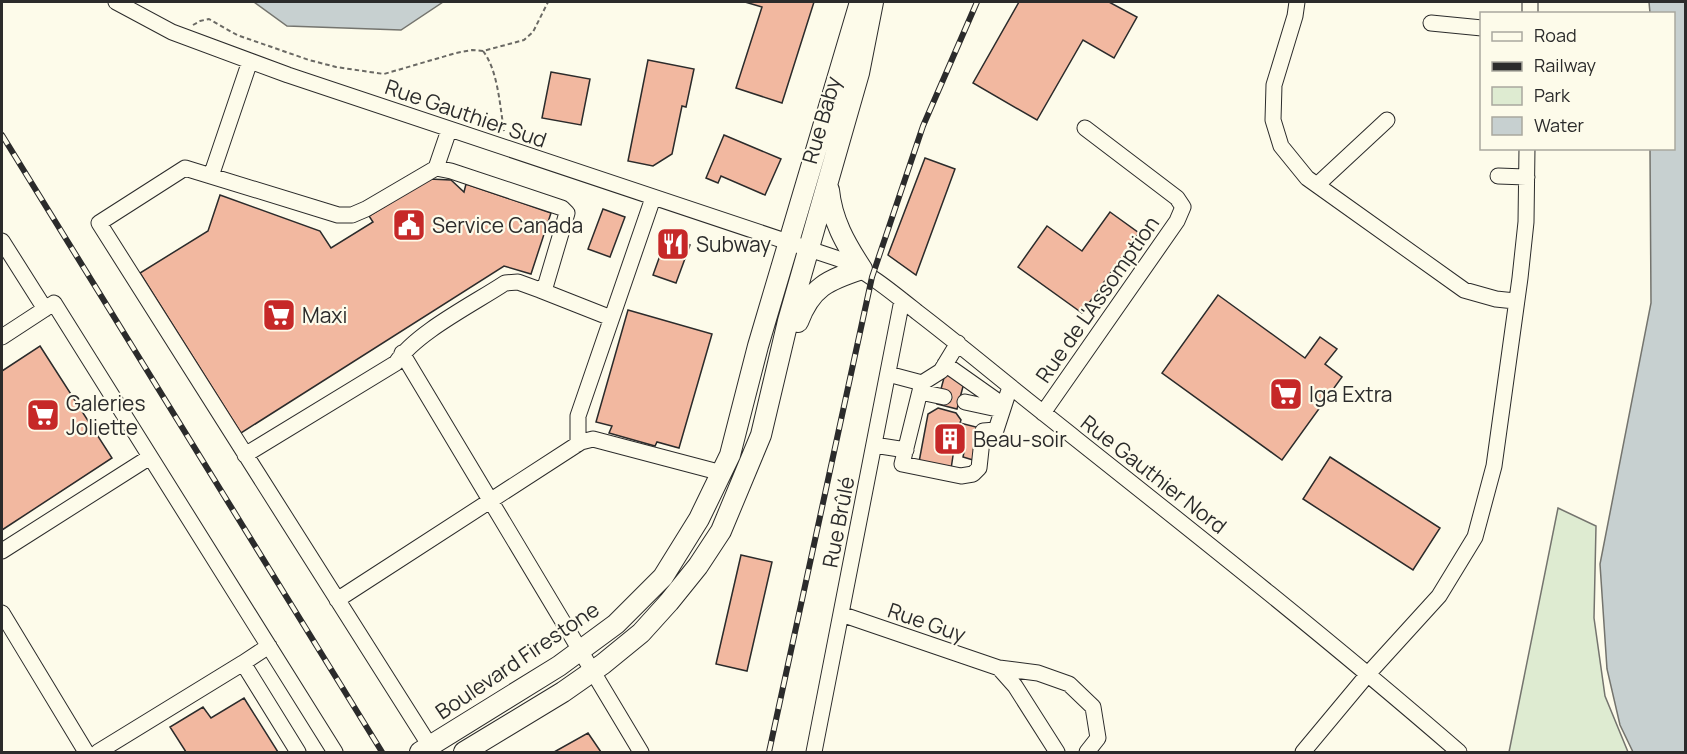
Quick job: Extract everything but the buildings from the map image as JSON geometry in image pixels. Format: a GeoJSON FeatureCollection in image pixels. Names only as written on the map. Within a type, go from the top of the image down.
{"type":"FeatureCollection","features":[{"type":"Feature","properties":{"kind":"main road","name":"Rue Baby"},"geometry":{"type":"LineString","coordinates":[[788,243],[860,2]]}},
{"type":"Feature","properties":{"kind":"main road","name":"Rue Baby"},"geometry":{"type":"LineString","coordinates":[[808,250],[859,73],[873,2]]}},
{"type":"Feature","properties":{"kind":"main road"},"geometry":{"type":"LineString","coordinates":[[773,386],[809,298],[826,283],[862,269],[835,220],[828,182]]}},
{"type":"Feature","properties":{"kind":"main road","name":"Boulevard Firestone"},"geometry":{"type":"LineString","coordinates":[[425,749],[559,666],[616,624],[663,577],[699,519],[730,455],[758,345],[788,243]]}},
{"type":"Feature","properties":{"kind":"main road"},"geometry":{"type":"LineString","coordinates":[[464,753],[592,671],[641,633],[691,575],[721,531],[761,435],[808,250]]}},
{"type":"Feature","properties":{"kind":"street","name":"Rue Gauthier Sud"},"geometry":{"type":"LineString","coordinates":[[116,2],[172,32],[250,61],[808,250]]}},
{"type":"Feature","properties":{"kind":"street"},"geometry":{"type":"LineString","coordinates":[[1297,2],[1295,16],[1274,85],[1273,120],[1281,146],[1307,178],[1464,290],[1496,299],[1515,301]]}},
{"type":"Feature","properties":{"kind":"street"},"geometry":{"type":"LineString","coordinates":[[1431,23],[1480,28]]}},
{"type":"Feature","properties":{"kind":"street"},"geometry":{"type":"LineString","coordinates":[[212,176],[250,61]]}},
{"type":"Feature","properties":{"kind":"street"},"geometry":{"type":"LineString","coordinates":[[1317,185],[1387,120]]}},
{"type":"Feature","properties":{"kind":"street","name":"Rue de L'Assomption"},"geometry":{"type":"LineString","coordinates":[[1043,413],[1177,221],[1183,207],[1177,198],[1085,128]]}},
{"type":"Feature","properties":{"kind":"street"},"geometry":{"type":"LineString","coordinates":[[425,749],[337,600],[99,223],[185,168],[338,215],[352,215],[436,168],[449,130]]}},
{"type":"Feature","properties":{"kind":"street"},"geometry":{"type":"LineString","coordinates":[[1304,753],[1368,674],[1439,596],[1475,537],[1494,466],[1526,222],[1527,150]]}},
{"type":"Feature","properties":{"kind":"street"},"geometry":{"type":"LineString","coordinates":[[436,168],[562,208],[567,213],[546,284],[540,290]]}},
{"type":"Feature","properties":{"kind":"street"},"geometry":{"type":"LineString","coordinates":[[1498,176],[1527,177]]}},
{"type":"Feature","properties":{"kind":"street"},"geometry":{"type":"LineString","coordinates":[[578,444],[578,416],[652,198]]}},
{"type":"Feature","properties":{"kind":"street"},"geometry":{"type":"LineString","coordinates":[[2,241],[45,309]]}},
{"type":"Feature","properties":{"kind":"street","name":"Rue Gauthier Nord"},"geometry":{"type":"LineString","coordinates":[[808,250],[862,269],[958,343],[1368,674],[1459,753]]}},
{"type":"Feature","properties":{"kind":"street"},"geometry":{"type":"LineString","coordinates":[[245,454],[396,363],[402,353],[417,340],[505,283],[518,282],[611,318]]}},
{"type":"Feature","properties":{"kind":"street","name":"Rue Brûlé"},"geometry":{"type":"LineString","coordinates":[[814,753],[902,300]]}},
{"type":"Feature","properties":{"kind":"street"},"geometry":{"type":"LineString","coordinates":[[2,337],[54,303],[335,753]]}},
{"type":"Feature","properties":{"kind":"street"},"geometry":{"type":"LineString","coordinates":[[904,457],[921,388],[941,371],[958,343]]}},
{"type":"Feature","properties":{"kind":"street"},"geometry":{"type":"LineString","coordinates":[[402,353],[641,753]]}},
{"type":"Feature","properties":{"kind":"street"},"geometry":{"type":"LineString","coordinates":[[945,364],[1003,408]]}},
{"type":"Feature","properties":{"kind":"street"},"geometry":{"type":"LineString","coordinates":[[888,374],[944,397]]}},
{"type":"Feature","properties":{"kind":"street"},"geometry":{"type":"LineString","coordinates":[[874,445],[961,476],[973,474],[979,468],[983,431],[996,430],[1010,387]]}},
{"type":"Feature","properties":{"kind":"street"},"geometry":{"type":"LineString","coordinates":[[965,402],[1003,408]]}},
{"type":"Feature","properties":{"kind":"street"},"geometry":{"type":"LineString","coordinates":[[337,600],[578,444],[593,439],[722,473]]}},
{"type":"Feature","properties":{"kind":"street"},"geometry":{"type":"LineString","coordinates":[[2,550],[150,457]]}},
{"type":"Feature","properties":{"kind":"street"},"geometry":{"type":"LineString","coordinates":[[2,613],[86,753]]}},
{"type":"Feature","properties":{"kind":"street","name":"Rue Guy"},"geometry":{"type":"LineString","coordinates":[[841,614],[999,668],[1038,673],[1070,684],[1093,706],[1098,738],[1087,753]]}},
{"type":"Feature","properties":{"kind":"street"},"geometry":{"type":"LineString","coordinates":[[99,753],[269,646]]}},
{"type":"Feature","properties":{"kind":"street"},"geometry":{"type":"LineString","coordinates":[[243,663],[298,753]]}},
{"type":"Feature","properties":{"kind":"street"},"geometry":{"type":"LineString","coordinates":[[999,668],[1015,686],[1057,753]]}},
{"type":"Feature","properties":{"kind":"path"},"geometry":{"type":"LineString","coordinates":[[188,28],[200,21],[209,20],[237,35],[309,60],[376,74],[392,73],[464,51],[483,51],[519,42],[529,36],[548,2]]}},
{"type":"Feature","properties":{"kind":"path"},"geometry":{"type":"LineString","coordinates":[[483,51],[493,71],[504,136]]}},
{"type":"Feature","properties":{"kind":"green space"},"geometry":{"type":"Polygon","coordinates":[[[1558,508],[1596,526],[1594,618],[1605,696],[1628,752],[1509,752],[1558,508]]]}},
{"type":"Feature","properties":{"kind":"water"},"geometry":{"type":"Polygon","coordinates":[[[254,2],[443,2],[401,30],[287,26],[254,2]]]}},
{"type":"Feature","properties":{"kind":"water"},"geometry":{"type":"Polygon","coordinates":[[[1649,2],[1686,2],[1685,752],[1633,752],[1620,725],[1607,669],[1600,564],[1651,303],[1650,150],[1675,150],[1675,12],[1650,12],[1649,2]]]}},
{"type":"Feature","properties":{"kind":"railway"},"geometry":{"type":"LineString","coordinates":[[769,752],[872,277],[923,126],[977,2]]}},
{"type":"Feature","properties":{"kind":"railway"},"geometry":{"type":"LineString","coordinates":[[2,135],[382,752]]}},
{"type":"Feature","properties":{"kind":"place","name":"Service Canada"},"geometry":{"type":"Point","coordinates":[409,225]}},
{"type":"Feature","properties":{"kind":"place","name":"Subway"},"geometry":{"type":"Point","coordinates":[673,244]}},
{"type":"Feature","properties":{"kind":"place","name":"Maxi"},"geometry":{"type":"Point","coordinates":[279,315]}},
{"type":"Feature","properties":{"kind":"place","name":"Iga Extra"},"geometry":{"type":"Point","coordinates":[1286,394]}},
{"type":"Feature","properties":{"kind":"place","name":"Galeries Joliette"},"geometry":{"type":"Point","coordinates":[43,415]}},
{"type":"Feature","properties":{"kind":"place","name":"Beau-soir"},"geometry":{"type":"Point","coordinates":[950,439]}}]}
